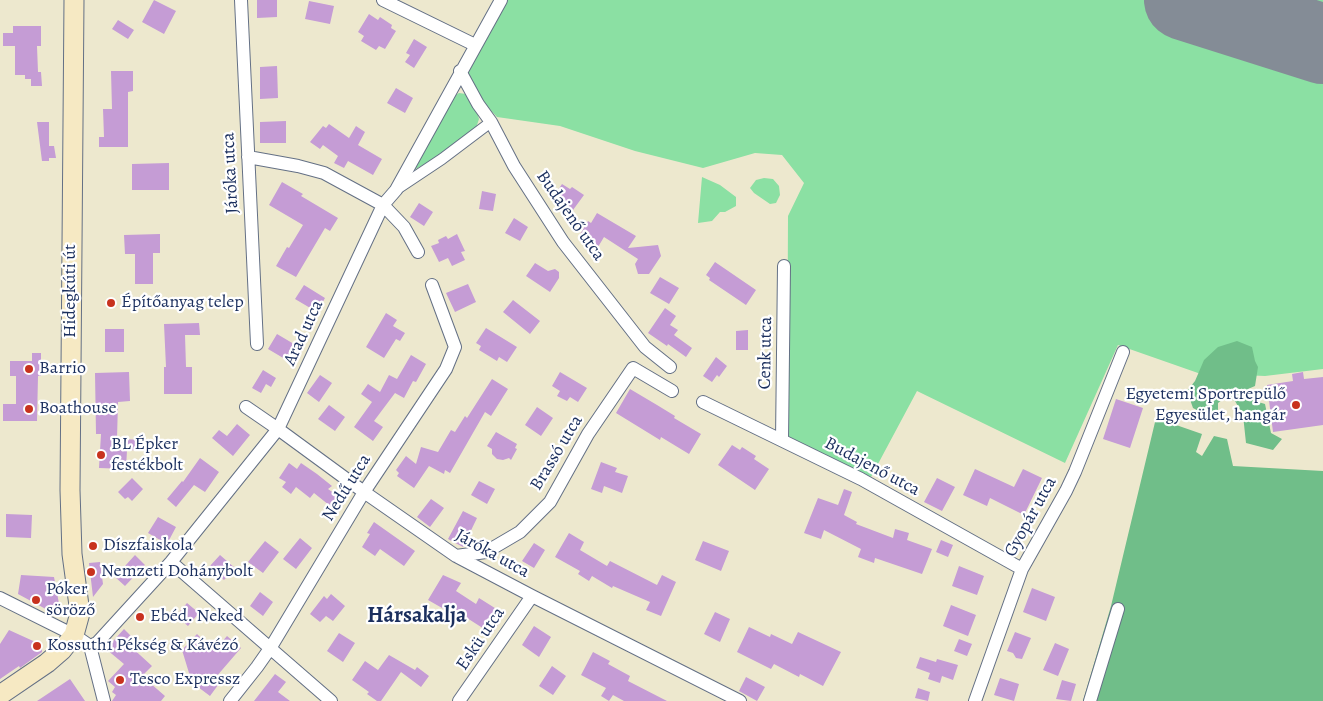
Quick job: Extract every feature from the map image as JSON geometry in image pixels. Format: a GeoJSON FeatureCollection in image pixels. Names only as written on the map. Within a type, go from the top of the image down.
{"type":"FeatureCollection","features":[{"type":"Feature","properties":{"kind":"main road","name":"Hidegkúti út"},"geometry":{"type":"LineString","coordinates":[[0,695],[47,663],[62,650],[74,635],[80,613],[72,554],[70,499],[74,0]]}},
{"type":"Feature","properties":{"kind":"street","name":"Járóka utca"},"geometry":{"type":"LineString","coordinates":[[241,0],[257,344]]}},
{"type":"Feature","properties":{"kind":"street"},"geometry":{"type":"LineString","coordinates":[[383,0],[475,45]]}},
{"type":"Feature","properties":{"kind":"street","name":"Arad utca"},"geometry":{"type":"LineString","coordinates":[[90,646],[97,643],[171,562],[278,429],[383,205],[396,190],[460,71],[501,0]]}},
{"type":"Feature","properties":{"kind":"street","name":"Budajenő utca"},"geometry":{"type":"LineString","coordinates":[[460,71],[478,104],[491,122],[514,166],[563,242],[645,347],[670,366]]}},
{"type":"Feature","properties":{"kind":"street"},"geometry":{"type":"LineString","coordinates":[[396,190],[442,159],[491,122]]}},
{"type":"Feature","properties":{"kind":"street"},"geometry":{"type":"LineString","coordinates":[[248,158],[324,172],[383,205],[404,227],[418,252]]}},
{"type":"Feature","properties":{"kind":"street","name":"Cenk utca"},"geometry":{"type":"LineString","coordinates":[[782,440],[784,266]]}},
{"type":"Feature","properties":{"kind":"street","name":"Nedű utca"},"geometry":{"type":"LineString","coordinates":[[230,701],[271,647],[364,492],[446,369],[455,347],[432,285]]}},
{"type":"Feature","properties":{"kind":"street","name":"Gyopár utca"},"geometry":{"type":"LineString","coordinates":[[975,701],[1022,569],[1072,478],[1123,352]]}},
{"type":"Feature","properties":{"kind":"street","name":"Brassó utca"},"geometry":{"type":"LineString","coordinates":[[456,556],[486,552],[520,532],[550,502],[588,434],[633,368],[672,391]]}},
{"type":"Feature","properties":{"kind":"street","name":"Budajenő utca"},"geometry":{"type":"LineString","coordinates":[[703,402],[860,479],[1022,569]]}},
{"type":"Feature","properties":{"kind":"street","name":"Járóka utca"},"geometry":{"type":"LineString","coordinates":[[246,408],[456,556],[740,701]]}},
{"type":"Feature","properties":{"kind":"street"},"geometry":{"type":"LineString","coordinates":[[171,562],[331,701]]}},
{"type":"Feature","properties":{"kind":"street","name":"Eskü utca"},"geometry":{"type":"LineString","coordinates":[[460,701],[532,596]]}},
{"type":"Feature","properties":{"kind":"street"},"geometry":{"type":"LineString","coordinates":[[0,598],[74,635],[90,646],[104,701]]}},
{"type":"Feature","properties":{"kind":"street"},"geometry":{"type":"LineString","coordinates":[[1090,701],[1118,609]]}},
{"type":"Feature","properties":{"kind":"green space"},"geometry":{"type":"Polygon","coordinates":[[[506,0],[1323,0],[1323,369],[1265,376],[1198,373],[1118,345],[1065,463],[917,391],[871,477],[787,437],[788,216],[804,183],[782,155],[755,153],[703,168],[635,151],[560,126],[497,117],[484,103],[466,70],[506,0]]]}},
{"type":"Feature","properties":{"kind":"green space"},"geometry":{"type":"Polygon","coordinates":[[[459,93],[466,94],[475,105],[479,119],[476,128],[443,154],[412,171],[453,97],[459,93]]]}},
{"type":"Feature","properties":{"kind":"green space"},"geometry":{"type":"Polygon","coordinates":[[[702,177],[720,185],[736,197],[736,206],[725,212],[720,212],[712,221],[698,223],[702,177]]]}},
{"type":"Feature","properties":{"kind":"green space"},"geometry":{"type":"Polygon","coordinates":[[[764,178],[773,179],[779,186],[780,195],[776,203],[770,204],[750,188],[756,180],[764,178]]]}},
{"type":"Feature","properties":{"kind":"green space"},"geometry":{"type":"Polygon","coordinates":[[[1237,341],[1252,347],[1258,367],[1255,386],[1248,389],[1255,401],[1265,404],[1271,433],[1282,439],[1273,450],[1246,443],[1243,415],[1235,401],[1226,397],[1218,403],[1218,415],[1208,416],[1193,408],[1187,391],[1195,381],[1204,360],[1218,347],[1237,341]]]}},
{"type":"Feature","properties":{"kind":"green space"},"geometry":{"type":"Polygon","coordinates":[[[1156,418],[1202,434],[1196,452],[1202,456],[1214,436],[1227,439],[1233,466],[1323,471],[1323,701],[1083,701],[1111,606],[1156,418]]]}},
{"type":"Feature","properties":{"kind":"building"},"geometry":{"type":"Polygon","coordinates":[[[154,0],[176,11],[164,34],[142,22],[154,0]]]}},
{"type":"Feature","properties":{"kind":"building"},"geometry":{"type":"Polygon","coordinates":[[[257,0],[277,0],[277,17],[257,18],[257,0]]]}},
{"type":"Feature","properties":{"kind":"building"},"geometry":{"type":"Polygon","coordinates":[[[309,1],[334,6],[330,24],[305,19],[309,1]]]}},
{"type":"Feature","properties":{"kind":"building"},"geometry":{"type":"Polygon","coordinates":[[[369,14],[378,20],[380,17],[392,25],[391,28],[396,31],[385,49],[379,46],[376,50],[361,41],[364,36],[358,32],[369,14]]]}},
{"type":"Feature","properties":{"kind":"building"},"geometry":{"type":"Polygon","coordinates":[[[118,20],[134,30],[128,39],[112,29],[118,20]]]}},
{"type":"Feature","properties":{"kind":"building"},"geometry":{"type":"Polygon","coordinates":[[[13,26],[41,26],[41,46],[37,46],[38,72],[41,72],[42,86],[31,86],[31,79],[25,79],[25,75],[15,75],[15,46],[3,46],[3,33],[13,33],[13,26]]]}},
{"type":"Feature","properties":{"kind":"building"},"geometry":{"type":"Polygon","coordinates":[[[414,39],[427,47],[414,68],[405,62],[410,55],[406,53],[414,39]]]}},
{"type":"Feature","properties":{"kind":"building"},"geometry":{"type":"Polygon","coordinates":[[[277,66],[278,98],[260,99],[260,67],[277,66]]]}},
{"type":"Feature","properties":{"kind":"building"},"geometry":{"type":"Polygon","coordinates":[[[111,71],[133,71],[133,91],[128,92],[128,147],[99,147],[99,137],[104,137],[103,109],[112,109],[111,71]]]}},
{"type":"Feature","properties":{"kind":"building"},"geometry":{"type":"Polygon","coordinates":[[[396,88],[413,98],[405,113],[387,103],[396,88]]]}},
{"type":"Feature","properties":{"kind":"building"},"geometry":{"type":"Polygon","coordinates":[[[286,121],[286,143],[260,143],[260,122],[286,121]]]}},
{"type":"Feature","properties":{"kind":"building"},"geometry":{"type":"Polygon","coordinates":[[[37,122],[49,122],[49,146],[54,146],[56,158],[49,158],[49,161],[42,161],[37,122]]]}},
{"type":"Feature","properties":{"kind":"building"},"geometry":{"type":"Polygon","coordinates":[[[329,124],[349,138],[356,126],[365,132],[358,145],[382,159],[373,175],[348,161],[344,168],[334,163],[338,156],[323,145],[320,149],[310,142],[323,126],[326,128],[329,124]]]}},
{"type":"Feature","properties":{"kind":"building"},"geometry":{"type":"Polygon","coordinates":[[[169,163],[169,190],[132,190],[132,164],[169,163]]]}},
{"type":"Feature","properties":{"kind":"building"},"geometry":{"type":"Polygon","coordinates":[[[282,182],[303,194],[301,196],[338,218],[330,231],[325,228],[296,277],[276,266],[303,225],[269,205],[282,182]]]}},
{"type":"Feature","properties":{"kind":"building"},"geometry":{"type":"Polygon","coordinates":[[[562,184],[570,189],[572,187],[584,195],[573,210],[571,209],[569,212],[561,207],[563,204],[556,200],[559,195],[556,193],[562,184]]]}},
{"type":"Feature","properties":{"kind":"building"},"geometry":{"type":"Polygon","coordinates":[[[482,191],[496,194],[493,211],[479,209],[482,191]]]}},
{"type":"Feature","properties":{"kind":"building"},"geometry":{"type":"Polygon","coordinates":[[[419,203],[433,212],[424,226],[410,217],[419,203]]]}},
{"type":"Feature","properties":{"kind":"building"},"geometry":{"type":"Polygon","coordinates":[[[597,213],[636,236],[628,248],[658,245],[661,256],[649,274],[638,274],[635,264],[638,259],[604,237],[598,247],[579,236],[588,221],[591,223],[597,213]]]}},
{"type":"Feature","properties":{"kind":"building"},"geometry":{"type":"Polygon","coordinates":[[[514,218],[528,227],[520,241],[505,233],[514,218]]]}},
{"type":"Feature","properties":{"kind":"building"},"geometry":{"type":"Polygon","coordinates":[[[160,234],[160,253],[153,253],[153,284],[135,284],[135,254],[125,254],[124,235],[160,234]]]}},
{"type":"Feature","properties":{"kind":"building"},"geometry":{"type":"Polygon","coordinates":[[[457,234],[465,251],[461,252],[465,260],[452,266],[448,258],[439,262],[431,246],[439,243],[438,240],[446,236],[448,239],[457,234]]]}},
{"type":"Feature","properties":{"kind":"building"},"geometry":{"type":"Polygon","coordinates":[[[715,262],[756,290],[746,305],[709,280],[710,278],[706,275],[715,262]]]}},
{"type":"Feature","properties":{"kind":"building"},"geometry":{"type":"Polygon","coordinates":[[[535,263],[548,271],[555,269],[559,272],[559,278],[550,292],[526,276],[535,263]]]}},
{"type":"Feature","properties":{"kind":"building"},"geometry":{"type":"Polygon","coordinates":[[[660,277],[679,288],[669,304],[650,293],[660,277]]]}},
{"type":"Feature","properties":{"kind":"building"},"geometry":{"type":"Polygon","coordinates":[[[468,284],[476,302],[455,312],[446,293],[468,284]]]}},
{"type":"Feature","properties":{"kind":"building"},"geometry":{"type":"Polygon","coordinates":[[[304,285],[325,298],[317,312],[295,299],[304,285]]]}},
{"type":"Feature","properties":{"kind":"building"},"geometry":{"type":"Polygon","coordinates":[[[513,300],[540,321],[530,334],[503,312],[513,300]]]}},
{"type":"Feature","properties":{"kind":"building"},"geometry":{"type":"Polygon","coordinates":[[[665,308],[676,316],[670,325],[678,330],[674,335],[692,348],[686,357],[648,333],[665,308]]]}},
{"type":"Feature","properties":{"kind":"building"},"geometry":{"type":"Polygon","coordinates":[[[386,313],[397,320],[393,326],[405,333],[400,341],[396,339],[384,358],[366,347],[386,313]]]}},
{"type":"Feature","properties":{"kind":"building"},"geometry":{"type":"Polygon","coordinates":[[[199,323],[200,335],[185,335],[186,367],[192,367],[192,394],[164,394],[164,367],[166,367],[164,324],[199,323]]]}},
{"type":"Feature","properties":{"kind":"building"},"geometry":{"type":"Polygon","coordinates":[[[486,328],[517,347],[507,362],[499,357],[497,361],[479,350],[481,346],[476,343],[486,328]]]}},
{"type":"Feature","properties":{"kind":"building"},"geometry":{"type":"Polygon","coordinates":[[[105,329],[124,329],[124,352],[105,352],[105,329]]]}},
{"type":"Feature","properties":{"kind":"building"},"geometry":{"type":"Polygon","coordinates":[[[748,330],[748,350],[736,350],[736,331],[748,330]]]}},
{"type":"Feature","properties":{"kind":"building"},"geometry":{"type":"Polygon","coordinates":[[[277,334],[299,347],[290,362],[268,349],[277,334]]]}},
{"type":"Feature","properties":{"kind":"building"},"geometry":{"type":"Polygon","coordinates":[[[32,353],[41,353],[41,376],[38,376],[37,421],[3,421],[3,404],[16,404],[16,376],[10,376],[10,361],[32,361],[32,353]]]}},
{"type":"Feature","properties":{"kind":"building"},"geometry":{"type":"Polygon","coordinates":[[[411,355],[426,364],[416,382],[413,381],[404,398],[395,393],[374,421],[383,427],[373,441],[354,427],[372,402],[361,394],[368,384],[380,392],[389,375],[397,379],[411,355]]]}},
{"type":"Feature","properties":{"kind":"building"},"geometry":{"type":"Polygon","coordinates":[[[716,357],[727,366],[719,377],[717,375],[712,382],[703,376],[716,357]]]}},
{"type":"Feature","properties":{"kind":"building"},"geometry":{"type":"Polygon","coordinates":[[[263,370],[276,378],[271,387],[266,384],[261,393],[252,388],[263,370]]]}},
{"type":"Feature","properties":{"kind":"building"},"geometry":{"type":"Polygon","coordinates":[[[129,372],[130,401],[118,402],[117,439],[152,440],[151,451],[127,450],[126,469],[99,468],[101,434],[96,434],[95,373],[129,372]]]}},
{"type":"Feature","properties":{"kind":"building"},"geometry":{"type":"Polygon","coordinates":[[[560,372],[587,388],[578,402],[570,397],[567,401],[557,396],[560,391],[552,386],[560,372]]]}},
{"type":"Feature","properties":{"kind":"building","name":"Egyetemi Sportrepülő Egyesület, hangár"},"geometry":{"type":"Polygon","coordinates":[[[1303,372],[1304,379],[1323,377],[1323,425],[1273,432],[1267,385],[1293,381],[1292,374],[1303,372]]]}},
{"type":"Feature","properties":{"kind":"building"},"geometry":{"type":"Polygon","coordinates":[[[320,375],[332,383],[319,402],[307,393],[320,375]]]}},
{"type":"Feature","properties":{"kind":"building"},"geometry":{"type":"Polygon","coordinates":[[[492,379],[508,389],[491,416],[485,412],[450,473],[445,470],[444,474],[429,466],[414,488],[397,476],[399,473],[396,470],[406,456],[416,464],[421,447],[438,452],[451,430],[455,432],[465,416],[467,418],[492,379]]]}},
{"type":"Feature","properties":{"kind":"building"},"geometry":{"type":"Polygon","coordinates":[[[630,389],[701,434],[689,454],[661,437],[660,440],[616,413],[630,389]]]}},
{"type":"Feature","properties":{"kind":"building"},"geometry":{"type":"Polygon","coordinates":[[[1116,399],[1143,408],[1130,448],[1103,439],[1116,399]]]}},
{"type":"Feature","properties":{"kind":"building"},"geometry":{"type":"Polygon","coordinates":[[[329,405],[345,417],[335,431],[318,419],[329,405]]]}},
{"type":"Feature","properties":{"kind":"building"},"geometry":{"type":"Polygon","coordinates":[[[537,407],[553,418],[541,436],[525,425],[537,407]]]}},
{"type":"Feature","properties":{"kind":"building"},"geometry":{"type":"Polygon","coordinates":[[[237,424],[250,435],[233,456],[212,438],[219,430],[227,436],[237,424]]]}},
{"type":"Feature","properties":{"kind":"building"},"geometry":{"type":"Polygon","coordinates":[[[496,432],[517,444],[515,448],[517,449],[511,460],[509,458],[497,459],[492,454],[492,449],[487,446],[496,432]]]}},
{"type":"Feature","properties":{"kind":"building"},"geometry":{"type":"Polygon","coordinates":[[[732,445],[740,450],[742,447],[756,456],[754,459],[769,469],[755,490],[718,465],[732,445]]]}},
{"type":"Feature","properties":{"kind":"building"},"geometry":{"type":"Polygon","coordinates":[[[200,458],[219,472],[205,492],[194,485],[176,507],[167,499],[183,482],[200,458]]]}},
{"type":"Feature","properties":{"kind":"building"},"geometry":{"type":"Polygon","coordinates":[[[601,462],[617,468],[615,472],[628,476],[622,493],[604,486],[602,493],[591,489],[601,462]]]}},
{"type":"Feature","properties":{"kind":"building"},"geometry":{"type":"Polygon","coordinates":[[[289,463],[297,469],[301,463],[332,486],[328,489],[345,501],[333,519],[323,512],[329,505],[314,493],[310,498],[296,487],[291,494],[282,487],[286,482],[279,478],[289,463]]]}},
{"type":"Feature","properties":{"kind":"building"},"geometry":{"type":"Polygon","coordinates":[[[975,469],[1014,487],[1023,469],[1042,478],[1024,515],[990,498],[987,506],[963,495],[975,469]]]}},
{"type":"Feature","properties":{"kind":"building"},"geometry":{"type":"Polygon","coordinates":[[[132,478],[143,489],[132,501],[128,497],[125,499],[118,492],[132,478]]]}},
{"type":"Feature","properties":{"kind":"building"},"geometry":{"type":"Polygon","coordinates":[[[937,478],[955,487],[942,511],[924,502],[937,478]]]}},
{"type":"Feature","properties":{"kind":"building"},"geometry":{"type":"Polygon","coordinates":[[[479,481],[495,489],[487,504],[471,495],[479,481]]]}},
{"type":"Feature","properties":{"kind":"building"},"geometry":{"type":"Polygon","coordinates":[[[844,489],[852,492],[844,515],[857,522],[856,524],[893,538],[895,529],[909,533],[907,540],[932,549],[922,574],[875,558],[874,563],[858,557],[861,549],[824,530],[821,539],[804,533],[818,498],[838,505],[844,489]]]}},
{"type":"Feature","properties":{"kind":"building"},"geometry":{"type":"Polygon","coordinates":[[[431,499],[444,508],[430,527],[417,517],[431,499]]]}},
{"type":"Feature","properties":{"kind":"building"},"geometry":{"type":"Polygon","coordinates":[[[463,511],[477,518],[463,547],[448,539],[463,511]]]}},
{"type":"Feature","properties":{"kind":"building"},"geometry":{"type":"Polygon","coordinates":[[[6,514],[32,515],[31,538],[6,537],[6,514]]]}},
{"type":"Feature","properties":{"kind":"building"},"geometry":{"type":"Polygon","coordinates":[[[158,517],[176,527],[167,544],[148,533],[158,517]]]}},
{"type":"Feature","properties":{"kind":"building"},"geometry":{"type":"Polygon","coordinates":[[[374,522],[415,551],[404,566],[380,549],[375,556],[362,547],[370,534],[367,533],[374,522]]]}},
{"type":"Feature","properties":{"kind":"building"},"geometry":{"type":"Polygon","coordinates":[[[569,533],[584,542],[580,550],[607,566],[610,561],[657,585],[662,575],[676,582],[661,616],[646,610],[650,602],[613,586],[612,588],[592,576],[589,581],[578,574],[580,571],[555,557],[569,533]]]}},
{"type":"Feature","properties":{"kind":"building"},"geometry":{"type":"Polygon","coordinates":[[[300,538],[312,548],[296,569],[283,559],[300,538]]]}},
{"type":"Feature","properties":{"kind":"building"},"geometry":{"type":"Polygon","coordinates":[[[941,540],[953,545],[948,557],[936,552],[941,540]]]}},
{"type":"Feature","properties":{"kind":"building"},"geometry":{"type":"Polygon","coordinates":[[[265,541],[279,552],[263,573],[248,562],[265,541]]]}},
{"type":"Feature","properties":{"kind":"building"},"geometry":{"type":"Polygon","coordinates":[[[703,541],[729,551],[721,571],[695,560],[703,541]]]}},
{"type":"Feature","properties":{"kind":"building"},"geometry":{"type":"Polygon","coordinates":[[[534,543],[545,550],[534,568],[522,561],[534,543]]]}},
{"type":"Feature","properties":{"kind":"building"},"geometry":{"type":"Polygon","coordinates":[[[135,555],[145,565],[125,586],[115,577],[135,555]]]}},
{"type":"Feature","properties":{"kind":"building"},"geometry":{"type":"Polygon","coordinates":[[[220,555],[235,568],[224,580],[209,567],[220,555]]]}},
{"type":"Feature","properties":{"kind":"building"},"geometry":{"type":"Polygon","coordinates":[[[100,562],[103,584],[93,597],[89,563],[100,562]]]}},
{"type":"Feature","properties":{"kind":"building"},"geometry":{"type":"Polygon","coordinates":[[[959,566],[984,576],[977,595],[952,586],[959,566]]]}},
{"type":"Feature","properties":{"kind":"building"},"geometry":{"type":"Polygon","coordinates":[[[21,575],[54,577],[60,609],[55,614],[18,594],[21,575]]]}},
{"type":"Feature","properties":{"kind":"building"},"geometry":{"type":"Polygon","coordinates":[[[443,575],[461,583],[456,591],[476,604],[479,598],[498,610],[494,616],[501,620],[492,634],[467,618],[465,621],[428,600],[443,575]]]}},
{"type":"Feature","properties":{"kind":"building"},"geometry":{"type":"Polygon","coordinates":[[[1032,588],[1055,597],[1046,621],[1023,612],[1032,588]]]}},
{"type":"Feature","properties":{"kind":"building"},"geometry":{"type":"Polygon","coordinates":[[[260,592],[273,602],[263,616],[250,606],[260,592]]]}},
{"type":"Feature","properties":{"kind":"building"},"geometry":{"type":"Polygon","coordinates":[[[331,594],[345,606],[333,621],[326,616],[320,622],[310,614],[324,596],[327,599],[331,594]]]}},
{"type":"Feature","properties":{"kind":"building"},"geometry":{"type":"Polygon","coordinates":[[[187,603],[199,613],[188,626],[176,616],[187,603]]]}},
{"type":"Feature","properties":{"kind":"building"},"geometry":{"type":"Polygon","coordinates":[[[951,605],[976,615],[968,636],[943,626],[951,605]]]}},
{"type":"Feature","properties":{"kind":"building"},"geometry":{"type":"Polygon","coordinates":[[[715,612],[730,619],[720,642],[704,634],[715,612]]]}},
{"type":"Feature","properties":{"kind":"building"},"geometry":{"type":"Polygon","coordinates":[[[534,626],[551,637],[539,657],[522,645],[534,626]]]}},
{"type":"Feature","properties":{"kind":"building"},"geometry":{"type":"Polygon","coordinates":[[[749,627],[770,637],[771,634],[792,644],[798,632],[841,652],[823,686],[800,674],[799,677],[774,664],[771,669],[737,652],[749,627]]]}},
{"type":"Feature","properties":{"kind":"building"},"geometry":{"type":"Polygon","coordinates":[[[124,629],[133,638],[128,644],[152,666],[142,676],[165,696],[161,701],[112,701],[116,695],[112,692],[115,687],[108,681],[124,664],[106,649],[124,629]]]}},
{"type":"Feature","properties":{"kind":"building"},"geometry":{"type":"Polygon","coordinates":[[[9,630],[42,645],[42,652],[20,668],[19,666],[0,679],[0,644],[9,630]]]}},
{"type":"Feature","properties":{"kind":"building"},"geometry":{"type":"Polygon","coordinates":[[[1015,632],[1031,638],[1022,659],[1016,658],[1013,653],[1007,651],[1015,632]]]}},
{"type":"Feature","properties":{"kind":"building"},"geometry":{"type":"Polygon","coordinates":[[[339,633],[355,643],[343,662],[327,651],[339,633]]]}},
{"type":"Feature","properties":{"kind":"building"},"geometry":{"type":"Polygon","coordinates":[[[197,634],[214,651],[227,636],[241,648],[216,677],[221,681],[210,696],[198,687],[202,682],[189,673],[182,650],[197,634]]]}},
{"type":"Feature","properties":{"kind":"building"},"geometry":{"type":"Polygon","coordinates":[[[959,639],[972,644],[967,656],[954,651],[959,639]]]}},
{"type":"Feature","properties":{"kind":"building"},"geometry":{"type":"Polygon","coordinates":[[[1055,643],[1069,649],[1058,676],[1043,670],[1055,643]]]}},
{"type":"Feature","properties":{"kind":"building"},"geometry":{"type":"Polygon","coordinates":[[[593,652],[610,661],[608,664],[630,676],[628,681],[667,701],[624,701],[613,695],[609,701],[601,696],[606,688],[581,675],[593,652]]]}},
{"type":"Feature","properties":{"kind":"building"},"geometry":{"type":"Polygon","coordinates":[[[389,655],[415,670],[417,667],[429,676],[421,687],[401,672],[381,701],[377,701],[367,694],[369,692],[352,680],[365,661],[378,670],[389,655]]]}},
{"type":"Feature","properties":{"kind":"building"},"geometry":{"type":"Polygon","coordinates":[[[920,657],[936,662],[937,659],[958,665],[953,680],[942,676],[940,683],[928,679],[930,673],[916,668],[920,657]]]}},
{"type":"Feature","properties":{"kind":"building"},"geometry":{"type":"Polygon","coordinates":[[[552,666],[566,676],[553,695],[539,686],[552,666]]]}},
{"type":"Feature","properties":{"kind":"building"},"geometry":{"type":"Polygon","coordinates":[[[275,674],[286,682],[278,692],[290,701],[254,701],[275,674]]]}},
{"type":"Feature","properties":{"kind":"building"},"geometry":{"type":"Polygon","coordinates":[[[746,677],[765,687],[757,701],[739,691],[746,677]]]}},
{"type":"Feature","properties":{"kind":"building"},"geometry":{"type":"Polygon","coordinates":[[[1000,678],[1019,684],[1014,701],[994,695],[1000,678]]]}},
{"type":"Feature","properties":{"kind":"building"},"geometry":{"type":"Polygon","coordinates":[[[70,679],[85,701],[37,701],[70,679]]]}},
{"type":"Feature","properties":{"kind":"building"},"geometry":{"type":"Polygon","coordinates":[[[1062,680],[1076,684],[1071,701],[1056,699],[1062,680]]]}},
{"type":"Feature","properties":{"kind":"building"},"geometry":{"type":"Polygon","coordinates":[[[918,688],[930,692],[928,701],[915,698],[918,688]]]}},
{"type":"Feature","properties":{"kind":"runway"},"geometry":{"type":"LineString","coordinates":[[1184,0],[1323,44]]}},
{"type":"Feature","properties":{"kind":"place","name":"Építőanyag telep"},"geometry":{"type":"Point","coordinates":[111,303]}},
{"type":"Feature","properties":{"kind":"place","name":"Barrio"},"geometry":{"type":"Point","coordinates":[29,369]}},
{"type":"Feature","properties":{"kind":"place","name":"Egyetemi Sportrepülő Egyesület, hangár"},"geometry":{"type":"Point","coordinates":[1296,405]}},
{"type":"Feature","properties":{"kind":"place","name":"Boathouse"},"geometry":{"type":"Point","coordinates":[29,409]}},
{"type":"Feature","properties":{"kind":"place","name":"BL Épker festékbolt"},"geometry":{"type":"Point","coordinates":[101,455]}},
{"type":"Feature","properties":{"kind":"place","name":"Díszfaiskola"},"geometry":{"type":"Point","coordinates":[93,546]}},
{"type":"Feature","properties":{"kind":"place","name":"Nemzeti Dohánybolt"},"geometry":{"type":"Point","coordinates":[91,572]}},
{"type":"Feature","properties":{"kind":"place","name":"Póker söröző"},"geometry":{"type":"Point","coordinates":[36,600]}},
{"type":"Feature","properties":{"kind":"place","name":"Ebéd. Neked"},"geometry":{"type":"Point","coordinates":[140,617]}},
{"type":"Feature","properties":{"kind":"place","name":"Kossuth1 Pékség & Kávézó"},"geometry":{"type":"Point","coordinates":[37,646]}},
{"type":"Feature","properties":{"kind":"place","name":"Tesco Expressz"},"geometry":{"type":"Point","coordinates":[120,680]}},
{"type":"Feature","properties":{"kind":"district","name":"Hársakalja"},"geometry":{"type":"Point","coordinates":[417,617]}}]}
